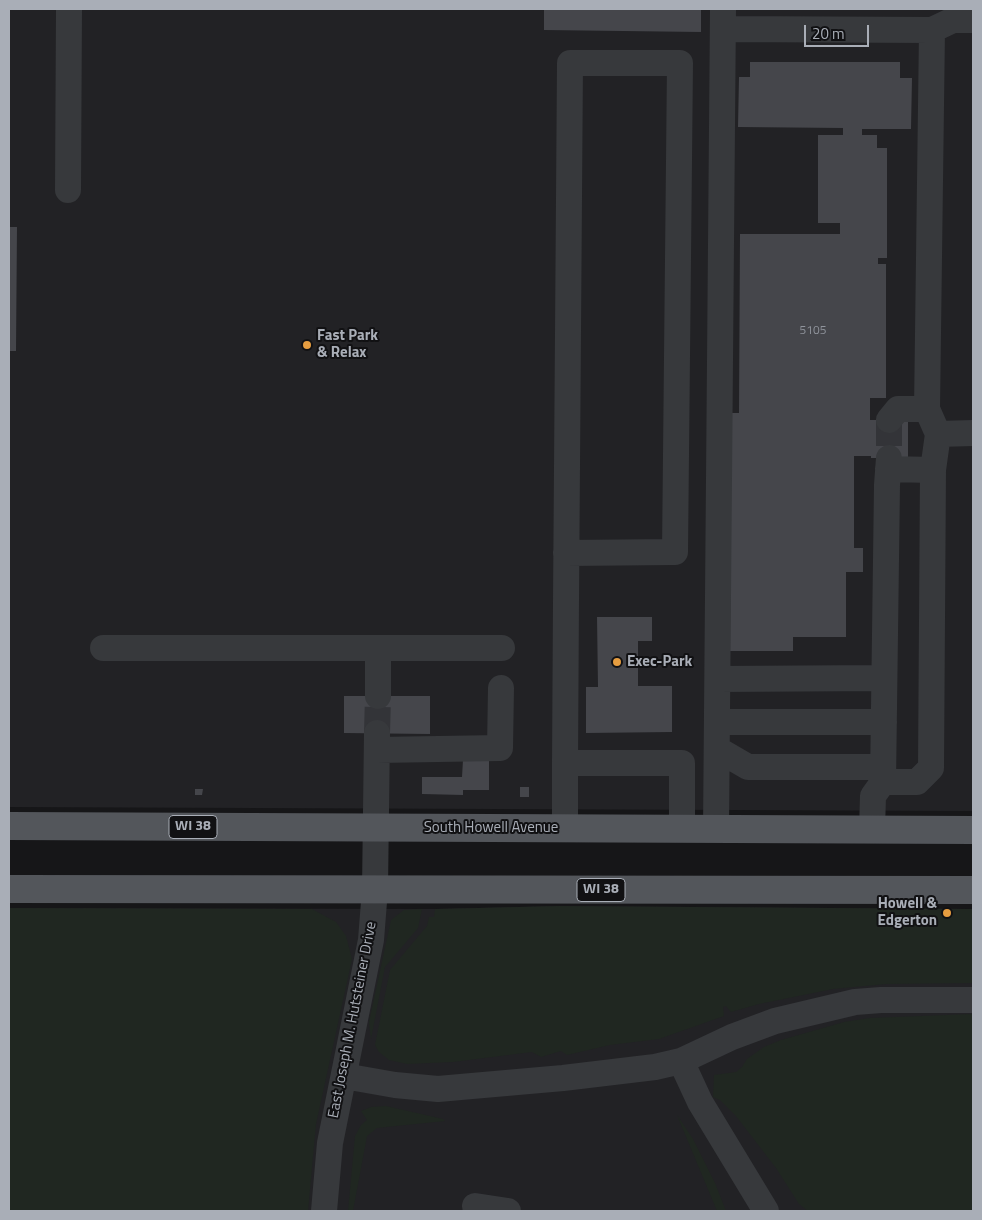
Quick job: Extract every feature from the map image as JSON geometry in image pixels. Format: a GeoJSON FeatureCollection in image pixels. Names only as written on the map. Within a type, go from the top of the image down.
{"type":"FeatureCollection","features":[{"type":"Feature","properties":{"kind":"main road","name":"South Howell Avenue"},"geometry":{"type":"LineString","coordinates":[[9,826],[973,830]]}},
{"type":"Feature","properties":{"kind":"main road","name":"WI 38"},"geometry":{"type":"LineString","coordinates":[[9,890],[973,890]]}},
{"type":"Feature","properties":{"kind":"street"},"geometry":{"type":"LineString","coordinates":[[68,190],[69,9]]}},
{"type":"Feature","properties":{"kind":"street"},"geometry":{"type":"LineString","coordinates":[[716,829],[723,19],[951,20],[927,409],[938,434],[933,470],[931,768],[917,782],[883,775],[748,767],[717,749]]}},
{"type":"Feature","properties":{"kind":"street"},"geometry":{"type":"LineString","coordinates":[[564,828],[565,763],[566,553],[570,62],[680,62],[675,552],[566,553]]}},
{"type":"Feature","properties":{"kind":"street"},"geometry":{"type":"LineString","coordinates":[[889,420],[898,409],[927,409]]}},
{"type":"Feature","properties":{"kind":"street"},"geometry":{"type":"LineString","coordinates":[[938,434],[973,433]]}},
{"type":"Feature","properties":{"kind":"street"},"geometry":{"type":"LineString","coordinates":[[872,830],[873,796],[883,775],[889,464],[933,470]]}},
{"type":"Feature","properties":{"kind":"street"},"geometry":{"type":"LineString","coordinates":[[103,648],[502,648]]}},
{"type":"Feature","properties":{"kind":"street"},"geometry":{"type":"LineString","coordinates":[[378,648],[378,696]]}},
{"type":"Feature","properties":{"kind":"street"},"geometry":{"type":"LineString","coordinates":[[718,679],[884,678]]}},
{"type":"Feature","properties":{"kind":"street","name":"East Joseph M. Hutsteiner Drive"},"geometry":{"type":"LineString","coordinates":[[324,1211],[330,1142],[371,940],[375,889],[377,741],[500,748],[501,688]]}},
{"type":"Feature","properties":{"kind":"street"},"geometry":{"type":"LineString","coordinates":[[717,722],[884,722]]}},
{"type":"Feature","properties":{"kind":"street"},"geometry":{"type":"LineString","coordinates":[[565,763],[682,763],[682,829]]}},
{"type":"Feature","properties":{"kind":"street"},"geometry":{"type":"LineString","coordinates":[[344,1076],[412,1087],[458,1088],[573,1077],[682,1061],[740,1034],[775,1021],[829,1008],[881,1000],[973,1000]]}},
{"type":"Feature","properties":{"kind":"street"},"geometry":{"type":"LineString","coordinates":[[682,1061],[700,1102],[766,1211]]}},
{"type":"Feature","properties":{"kind":"street"},"geometry":{"type":"LineString","coordinates":[[475,1206],[508,1211]]}},
{"type":"Feature","properties":{"kind":"shaded area"},"geometry":{"type":"Polygon","coordinates":[[[9,9],[973,9],[973,811],[9,807],[9,9]]]}},
{"type":"Feature","properties":{"kind":"shaded area"},"geometry":{"type":"Polygon","coordinates":[[[559,906],[973,909],[973,1211],[9,1211],[9,908],[435,909],[559,906]]]}},
{"type":"Feature","properties":{"kind":"shaded area"},"geometry":{"type":"Polygon","coordinates":[[[559,906],[973,909],[973,983],[886,984],[833,989],[759,1004],[731,1012],[726,1006],[723,1007],[724,1016],[659,1039],[610,1045],[567,1055],[561,1051],[541,1057],[532,1052],[453,1062],[407,1064],[389,1060],[379,1052],[375,1045],[390,970],[427,926],[429,917],[434,917],[435,909],[559,906]]]}},
{"type":"Feature","properties":{"kind":"shaded area"},"geometry":{"type":"Polygon","coordinates":[[[9,908],[312,909],[336,922],[346,936],[352,959],[316,1124],[308,1211],[9,1211],[9,908]]]}},
{"type":"Feature","properties":{"kind":"shaded area"},"geometry":{"type":"Polygon","coordinates":[[[422,909],[418,928],[385,967],[371,1039],[369,1022],[391,920],[404,910],[422,909]]]}},
{"type":"Feature","properties":{"kind":"shaded area"},"geometry":{"type":"Polygon","coordinates":[[[973,1014],[973,1211],[808,1211],[799,1204],[776,1168],[736,1116],[720,1100],[713,1097],[714,1075],[736,1072],[747,1059],[764,1047],[781,1040],[844,1022],[870,1018],[973,1014]]]}},
{"type":"Feature","properties":{"kind":"shaded area"},"geometry":{"type":"Polygon","coordinates":[[[386,1106],[445,1121],[377,1128],[367,1136],[353,1211],[348,1211],[355,1136],[361,1125],[367,1120],[361,1111],[371,1107],[386,1106]]]}},
{"type":"Feature","properties":{"kind":"shaded area"},"geometry":{"type":"Polygon","coordinates":[[[677,1115],[693,1139],[715,1183],[726,1211],[717,1211],[677,1115]]]}},
{"type":"Feature","properties":{"kind":"building"},"geometry":{"type":"Polygon","coordinates":[[[544,9],[701,9],[701,32],[544,30],[544,9]]]}},
{"type":"Feature","properties":{"kind":"building"},"geometry":{"type":"Polygon","coordinates":[[[750,62],[900,62],[900,78],[912,78],[911,129],[862,129],[862,135],[877,135],[877,148],[887,148],[887,258],[878,258],[878,264],[886,264],[886,398],[870,398],[870,420],[908,420],[908,458],[854,456],[854,548],[863,548],[863,572],[846,572],[846,637],[793,637],[793,651],[730,651],[731,413],[739,413],[740,234],[840,234],[840,223],[818,223],[818,135],[843,135],[843,128],[738,127],[739,77],[750,77],[750,62]]]}},
{"type":"Feature","properties":{"kind":"building"},"geometry":{"type":"Polygon","coordinates":[[[9,227],[17,227],[16,351],[9,351],[9,227]]]}},
{"type":"Feature","properties":{"kind":"building","name":"Exec-Park"},"geometry":{"type":"Polygon","coordinates":[[[597,617],[652,617],[652,641],[638,641],[638,686],[672,686],[672,732],[586,733],[586,687],[598,687],[597,617]]]}},
{"type":"Feature","properties":{"kind":"building"},"geometry":{"type":"Polygon","coordinates":[[[344,696],[430,696],[430,734],[344,733],[344,696]]]}},
{"type":"Feature","properties":{"kind":"building"},"geometry":{"type":"Polygon","coordinates":[[[463,760],[489,760],[489,790],[463,790],[463,795],[422,794],[422,777],[462,777],[463,760]]]}},
{"type":"Feature","properties":{"kind":"building"},"geometry":{"type":"Polygon","coordinates":[[[520,787],[529,787],[529,797],[520,797],[520,787]]]}},
{"type":"Feature","properties":{"kind":"building"},"geometry":{"type":"Polygon","coordinates":[[[195,789],[203,789],[202,795],[195,795],[195,789]]]}},
{"type":"Feature","properties":{"kind":"tunnel"},"geometry":{"type":"LineString","coordinates":[[889,420],[889,458]]}},
{"type":"Feature","properties":{"kind":"tunnel"},"geometry":{"type":"LineString","coordinates":[[377,733],[378,696]]}},
{"type":"Feature","properties":{"kind":"place","name":"Fast Park & Relax"},"geometry":{"type":"Point","coordinates":[307,345]}},
{"type":"Feature","properties":{"kind":"place","name":"Exec-Park"},"geometry":{"type":"Point","coordinates":[617,662]}},
{"type":"Feature","properties":{"kind":"place","name":"Howell & Edgerton"},"geometry":{"type":"Point","coordinates":[947,913]}}]}
